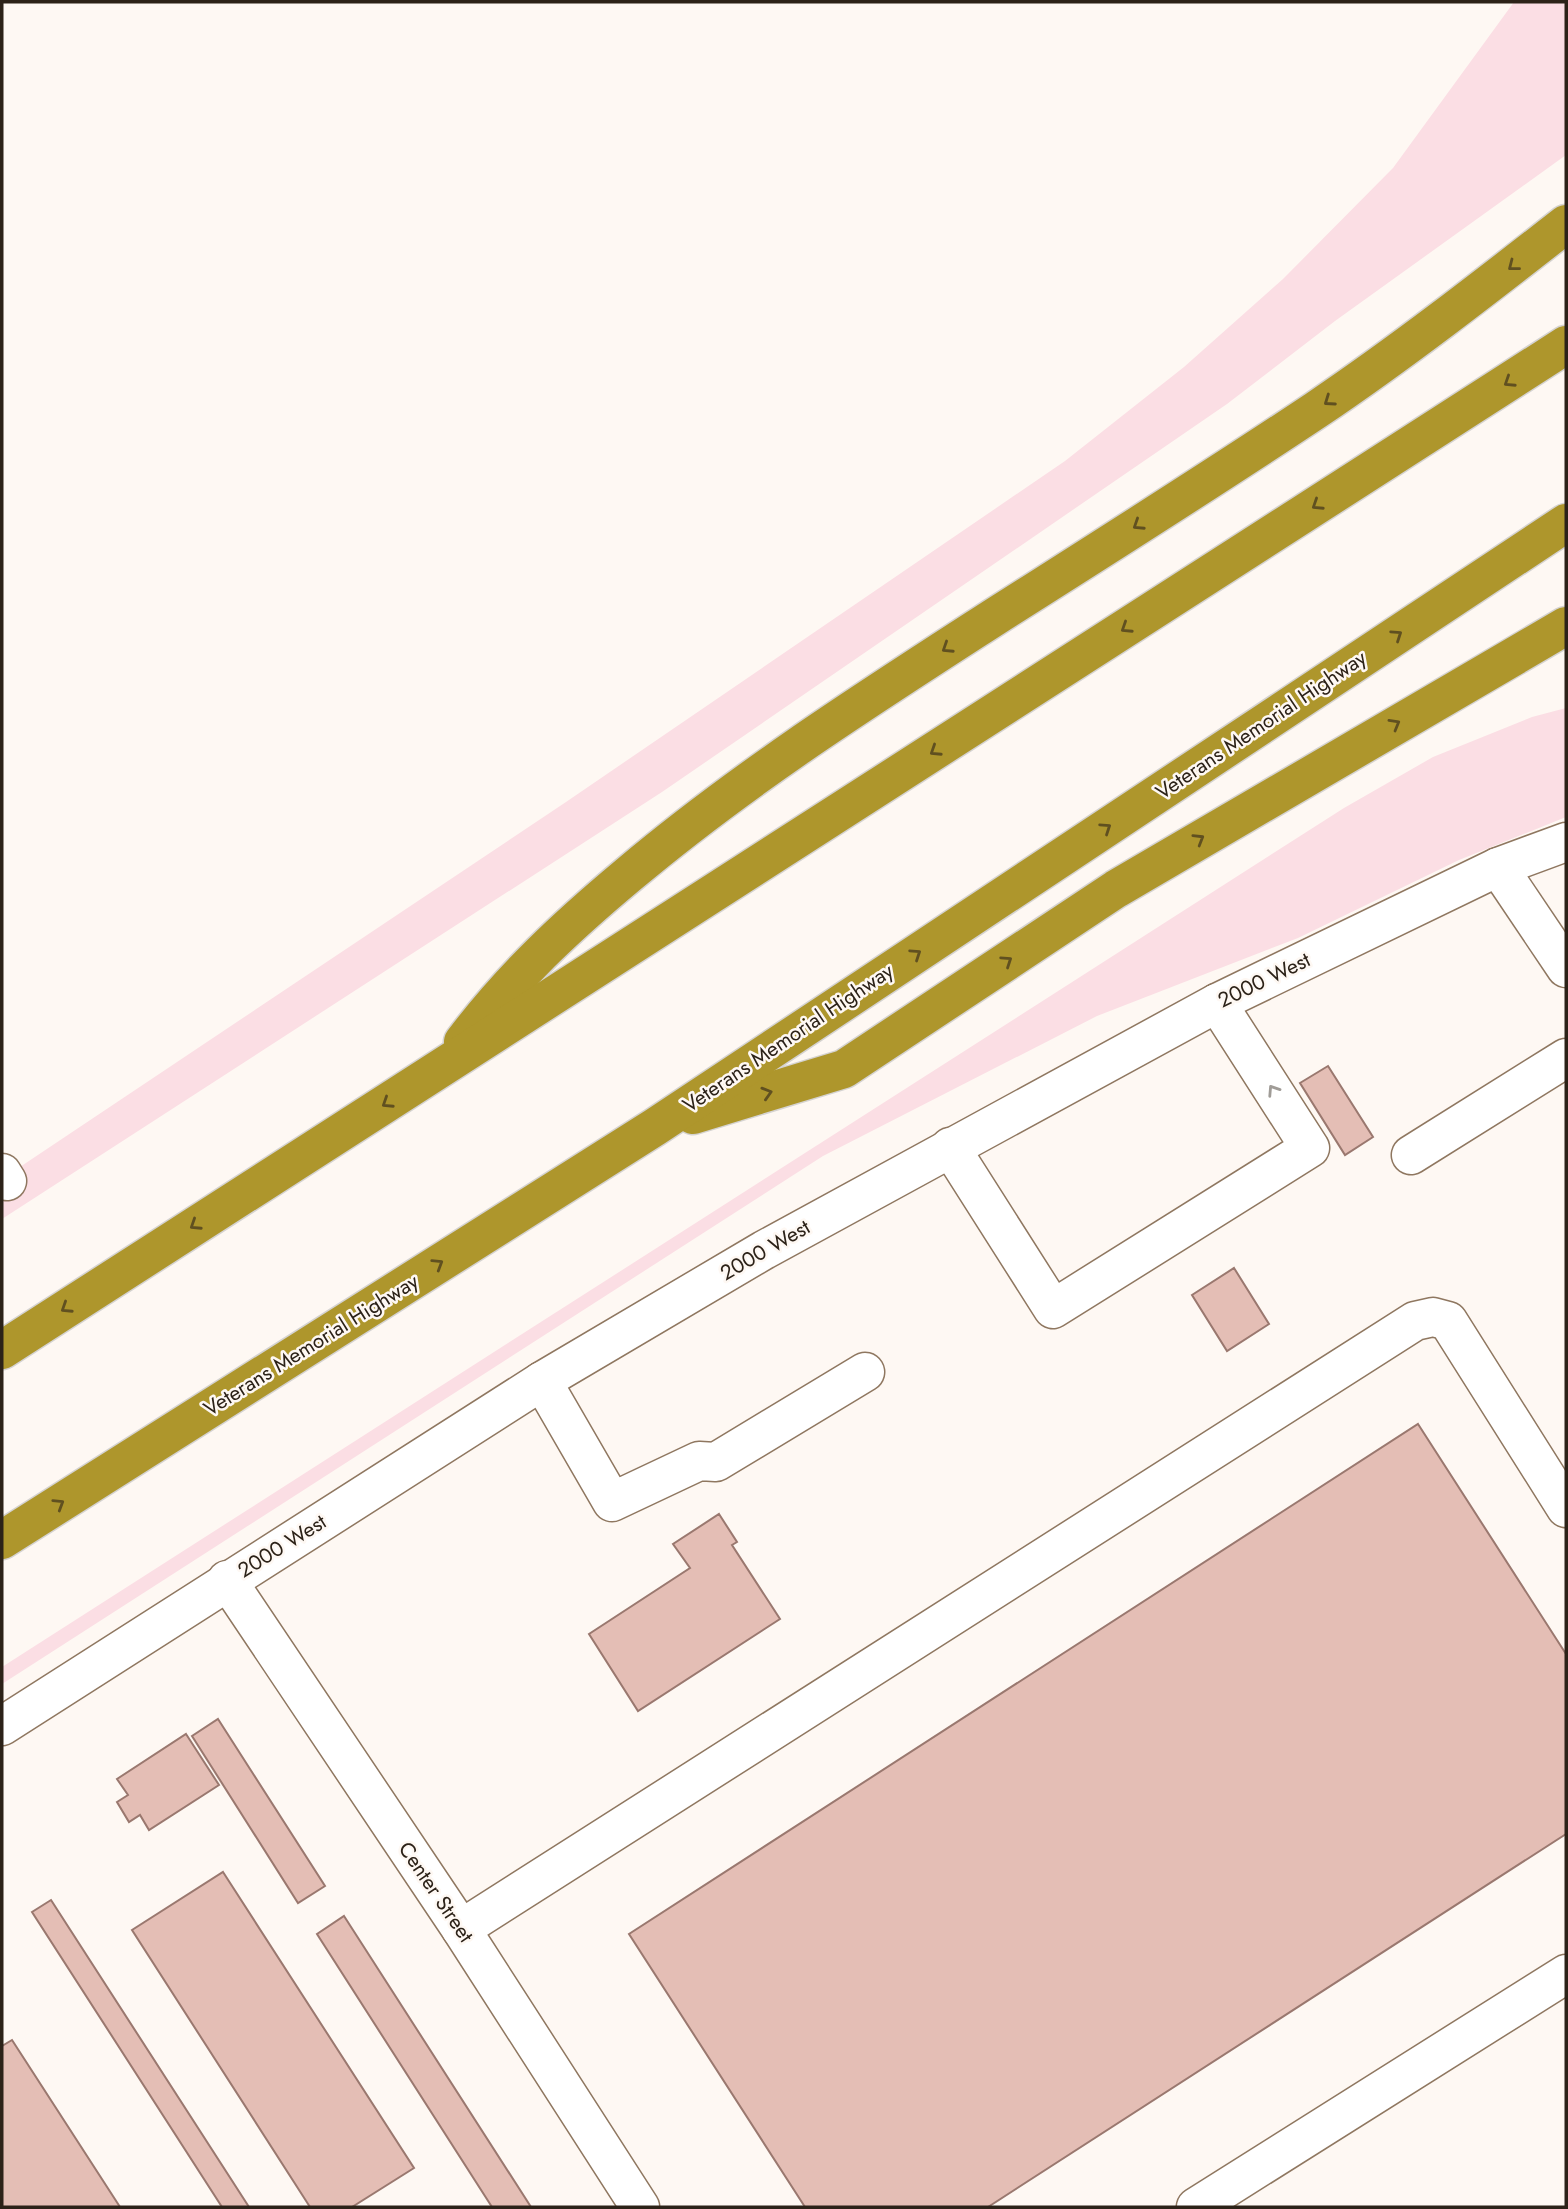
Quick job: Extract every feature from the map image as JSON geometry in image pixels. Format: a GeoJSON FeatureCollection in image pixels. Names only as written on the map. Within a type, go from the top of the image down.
{"type":"FeatureCollection","features":[{"type":"Feature","properties":{"kind":"highway"},"geometry":{"type":"LineString","coordinates":[[444,1066],[485,1012],[563,930],[663,845],[732,792],[864,701],[1317,409],[1481,292],[1566,224]]}},
{"type":"Feature","properties":{"kind":"highway"},"geometry":{"type":"LineString","coordinates":[[2,1350],[1566,345]]}},
{"type":"Feature","properties":{"kind":"highway","name":"Veterans Memorial Highway"},"geometry":{"type":"LineString","coordinates":[[2,1541],[655,1127],[1566,523]]}},
{"type":"Feature","properties":{"kind":"highway"},"geometry":{"type":"LineString","coordinates":[[655,1127],[844,1069],[1116,889],[1566,626]]}},
{"type":"Feature","properties":{"kind":"street","name":"2000 West"},"geometry":{"type":"LineString","coordinates":[[2,1726],[542,1381],[764,1250],[1217,1003],[1498,867],[1566,842]]}},
{"type":"Feature","properties":{"kind":"street"},"geometry":{"type":"LineString","coordinates":[[1498,867],[1566,968]]}},
{"type":"Feature","properties":{"kind":"street"},"geometry":{"type":"LineString","coordinates":[[950,1147],[1053,1309],[1310,1148],[1217,1003]]}},
{"type":"Feature","properties":{"kind":"street"},"geometry":{"type":"LineString","coordinates":[[1411,1155],[1566,1058]]}},
{"type":"Feature","properties":{"kind":"street"},"geometry":{"type":"LineString","coordinates":[[461,1929],[1415,1321],[1433,1317],[1448,1321],[1566,1508]]}},
{"type":"Feature","properties":{"kind":"street"},"geometry":{"type":"LineString","coordinates":[[542,1381],[612,1502],[699,1461],[716,1462],[865,1372]]}},
{"type":"Feature","properties":{"kind":"street","name":"Center Street"},"geometry":{"type":"LineString","coordinates":[[227,1580],[461,1929],[640,2207]]}},
{"type":"Feature","properties":{"kind":"street"},"geometry":{"type":"LineString","coordinates":[[1196,2207],[1566,1973]]}},
{"type":"Feature","properties":{"kind":"shaded area"},"geometry":{"type":"Polygon","coordinates":[[[1514,2],[1566,2],[1566,155],[1335,321],[1227,404],[662,792],[2,1219],[2,1179],[566,802],[1065,461],[1184,367],[1283,279],[1393,168],[1514,2]]]}},
{"type":"Feature","properties":{"kind":"shaded area"},"geometry":{"type":"Polygon","coordinates":[[[1566,708],[1566,817],[1459,860],[1298,938],[1097,1016],[823,1156],[2,1684],[2,1667],[1344,808],[1433,757],[1532,717],[1566,708]]]}},
{"type":"Feature","properties":{"kind":"building"},"geometry":{"type":"Polygon","coordinates":[[[1328,1066],[1373,1137],[1345,1155],[1300,1083],[1328,1066]]]}},
{"type":"Feature","properties":{"kind":"building"},"geometry":{"type":"Polygon","coordinates":[[[1234,1268],[1269,1324],[1227,1351],[1192,1295],[1234,1268]]]}},
{"type":"Feature","properties":{"kind":"building"},"geometry":{"type":"Polygon","coordinates":[[[1418,1424],[1566,1654],[1566,1834],[988,2207],[805,2207],[629,1934],[1418,1424]]]}},
{"type":"Feature","properties":{"kind":"building"},"geometry":{"type":"Polygon","coordinates":[[[719,1514],[737,1542],[732,1545],[780,1619],[638,1711],[589,1634],[690,1568],[673,1544],[719,1514]]]}},
{"type":"Feature","properties":{"kind":"building"},"geometry":{"type":"Polygon","coordinates":[[[218,1719],[325,1886],[298,1903],[192,1736],[218,1719]]]}},
{"type":"Feature","properties":{"kind":"building"},"geometry":{"type":"Polygon","coordinates":[[[186,1734],[219,1785],[149,1830],[140,1815],[129,1822],[117,1802],[128,1795],[117,1779],[186,1734]]]}},
{"type":"Feature","properties":{"kind":"building"},"geometry":{"type":"Polygon","coordinates":[[[223,1872],[414,2168],[352,2207],[310,2207],[132,1930],[223,1872]]]}},
{"type":"Feature","properties":{"kind":"building"},"geometry":{"type":"Polygon","coordinates":[[[51,1900],[249,2207],[222,2207],[32,1912],[51,1900]]]}},
{"type":"Feature","properties":{"kind":"building"},"geometry":{"type":"Polygon","coordinates":[[[344,1916],[531,2207],[492,2207],[317,1934],[344,1916]]]}},
{"type":"Feature","properties":{"kind":"building"},"geometry":{"type":"Polygon","coordinates":[[[12,2040],[120,2207],[2,2207],[2,2046],[12,2040]]]}}]}
